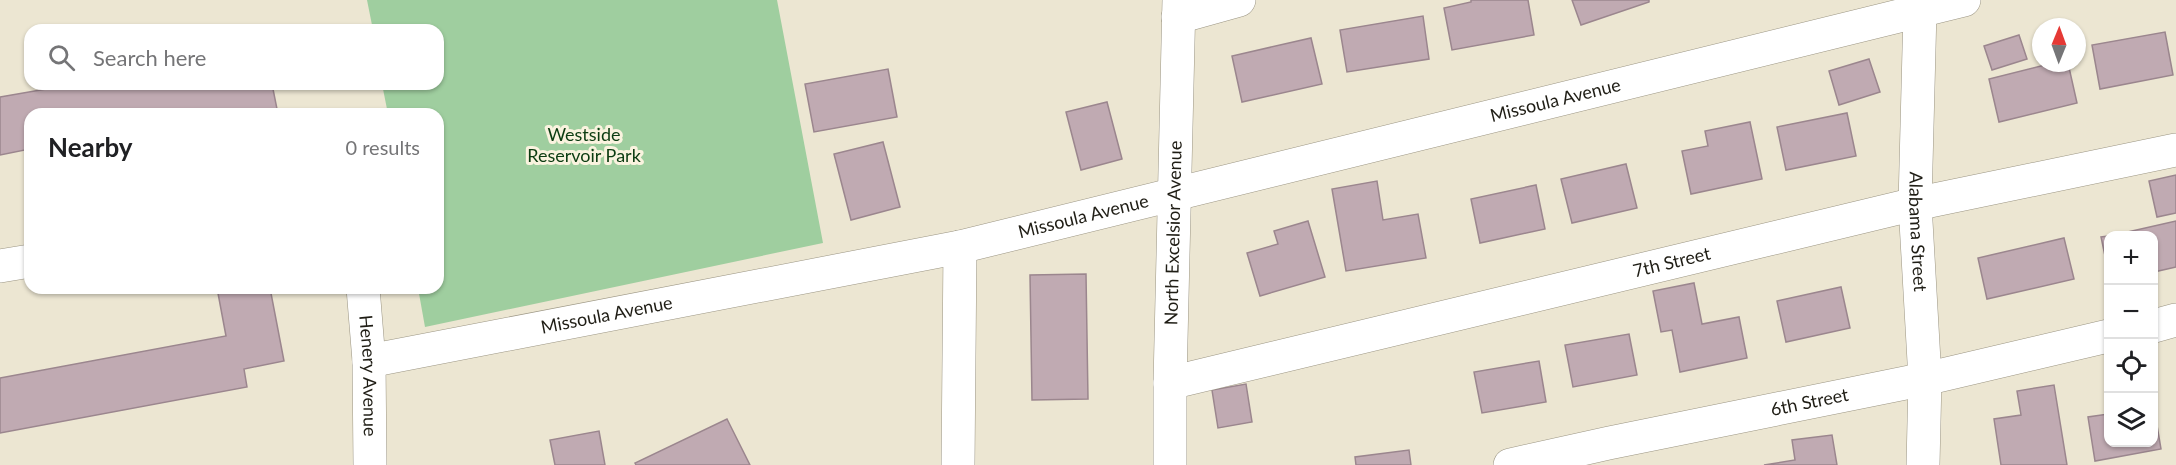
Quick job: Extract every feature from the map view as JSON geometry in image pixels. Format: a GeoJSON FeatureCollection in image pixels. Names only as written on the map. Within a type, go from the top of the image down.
{"type":"FeatureCollection","features":[{"type":"Feature","properties":{"kind":"street"},"geometry":{"type":"LineString","coordinates":[[1179,8],[1239,0]]}},
{"type":"Feature","properties":{"kind":"street","name":"Missoula Avenue"},"geometry":{"type":"LineString","coordinates":[[369,361],[960,247],[1919,5],[1964,0]]}},
{"type":"Feature","properties":{"kind":"street","name":"Alabama Street"},"geometry":{"type":"LineString","coordinates":[[1919,5],[1915,204],[1925,379],[1923,465]]}},
{"type":"Feature","properties":{"kind":"street","name":"North Excelsior Avenue"},"geometry":{"type":"LineString","coordinates":[[1170,465],[1179,8]]}},
{"type":"Feature","properties":{"kind":"street","name":"7th Street"},"geometry":{"type":"LineString","coordinates":[[1170,383],[1915,204],[2176,150]]}},
{"type":"Feature","properties":{"kind":"street"},"geometry":{"type":"LineString","coordinates":[[958,465],[960,247]]}},
{"type":"Feature","properties":{"kind":"street"},"geometry":{"type":"LineString","coordinates":[[0,266],[24,262]]}},
{"type":"Feature","properties":{"kind":"street","name":"Henery Avenue"},"geometry":{"type":"LineString","coordinates":[[363,294],[369,361],[370,465]]}},
{"type":"Feature","properties":{"kind":"street"},"geometry":{"type":"LineString","coordinates":[[2158,325],[2176,320]]}},
{"type":"Feature","properties":{"kind":"street","name":"6th Street"},"geometry":{"type":"LineString","coordinates":[[1510,465],[1925,379],[2104,337]]}},
{"type":"Feature","properties":{"kind":"green space","name":"Westside Reservoir Park"},"geometry":{"type":"Polygon","coordinates":[[[367,0],[777,0],[823,243],[425,327],[419,294],[444,294],[444,108],[387,108],[383,90],[444,90],[444,24],[372,24],[367,0]]]}},
{"type":"Feature","properties":{"kind":"building"},"geometry":{"type":"Polygon","coordinates":[[[1471,0],[1528,0],[1534,35],[1452,50],[1444,8],[1471,2],[1471,0]]]}},
{"type":"Feature","properties":{"kind":"building"},"geometry":{"type":"Polygon","coordinates":[[[1572,0],[1649,0],[1649,2],[1581,25],[1572,0]]]}},
{"type":"Feature","properties":{"kind":"building"},"geometry":{"type":"Polygon","coordinates":[[[1423,16],[1429,59],[1347,72],[1340,30],[1423,16]]]}},
{"type":"Feature","properties":{"kind":"building"},"geometry":{"type":"Polygon","coordinates":[[[2165,32],[2173,75],[2100,89],[2092,45],[2165,32]]]}},
{"type":"Feature","properties":{"kind":"building"},"geometry":{"type":"Polygon","coordinates":[[[2019,35],[2027,59],[1992,70],[1984,46],[2019,35]]]}},
{"type":"Feature","properties":{"kind":"building"},"geometry":{"type":"Polygon","coordinates":[[[1311,38],[1322,84],[1242,102],[1232,56],[1311,38]]]}},
{"type":"Feature","properties":{"kind":"building"},"geometry":{"type":"Polygon","coordinates":[[[1869,59],[1880,92],[1839,105],[1829,71],[1869,59]]]}},
{"type":"Feature","properties":{"kind":"building"},"geometry":{"type":"Polygon","coordinates":[[[2032,68],[2032,72],[2070,72],[2077,103],[1999,122],[1989,79],[2032,68]]]}},
{"type":"Feature","properties":{"kind":"building"},"geometry":{"type":"Polygon","coordinates":[[[888,69],[897,117],[814,132],[805,84],[888,69]]]}},
{"type":"Feature","properties":{"kind":"building"},"geometry":{"type":"Polygon","coordinates":[[[40,90],[273,90],[277,108],[24,108],[24,150],[0,155],[0,97],[40,90]]]}},
{"type":"Feature","properties":{"kind":"building"},"geometry":{"type":"Polygon","coordinates":[[[1107,102],[1122,159],[1081,170],[1066,112],[1107,102]]]}},
{"type":"Feature","properties":{"kind":"building"},"geometry":{"type":"Polygon","coordinates":[[[1847,113],[1856,156],[1786,170],[1777,127],[1847,113]]]}},
{"type":"Feature","properties":{"kind":"building"},"geometry":{"type":"Polygon","coordinates":[[[1750,122],[1762,179],[1691,194],[1682,151],[1708,146],[1705,131],[1750,122]]]}},
{"type":"Feature","properties":{"kind":"building"},"geometry":{"type":"Polygon","coordinates":[[[883,142],[900,207],[851,220],[834,154],[883,142]]]}},
{"type":"Feature","properties":{"kind":"building"},"geometry":{"type":"Polygon","coordinates":[[[1626,164],[1637,208],[1572,223],[1561,179],[1626,164]]]}},
{"type":"Feature","properties":{"kind":"building"},"geometry":{"type":"Polygon","coordinates":[[[2176,175],[2176,213],[2157,217],[2149,181],[2176,175]]]}},
{"type":"Feature","properties":{"kind":"building"},"geometry":{"type":"Polygon","coordinates":[[[1377,181],[1383,220],[1418,214],[1426,258],[1346,271],[1332,189],[1377,181]]]}},
{"type":"Feature","properties":{"kind":"building"},"geometry":{"type":"Polygon","coordinates":[[[1536,185],[1545,229],[1480,243],[1471,199],[1536,185]]]}},
{"type":"Feature","properties":{"kind":"building"},"geometry":{"type":"Polygon","coordinates":[[[1308,221],[1325,277],[1260,296],[1247,253],[1278,244],[1274,231],[1308,221]]]}},
{"type":"Feature","properties":{"kind":"building"},"geometry":{"type":"Polygon","coordinates":[[[2176,221],[2176,267],[2158,271],[2158,231],[2132,231],[2176,221]]]}},
{"type":"Feature","properties":{"kind":"building"},"geometry":{"type":"Polygon","coordinates":[[[2064,238],[2074,279],[1987,299],[1978,258],[2064,238]]]}},
{"type":"Feature","properties":{"kind":"building"},"geometry":{"type":"Polygon","coordinates":[[[1086,274],[1088,399],[1032,400],[1030,275],[1086,274]]]}},
{"type":"Feature","properties":{"kind":"building"},"geometry":{"type":"Polygon","coordinates":[[[1694,283],[1702,324],[1739,317],[1747,358],[1680,372],[1672,330],[1661,332],[1653,291],[1694,283]]]}},
{"type":"Feature","properties":{"kind":"building"},"geometry":{"type":"Polygon","coordinates":[[[1841,287],[1850,328],[1786,342],[1777,301],[1841,287]]]}},
{"type":"Feature","properties":{"kind":"building"},"geometry":{"type":"Polygon","coordinates":[[[218,294],[271,294],[284,361],[244,369],[247,387],[0,433],[0,378],[226,336],[218,294]]]}},
{"type":"Feature","properties":{"kind":"building"},"geometry":{"type":"Polygon","coordinates":[[[1629,334],[1637,375],[1573,387],[1565,345],[1629,334]]]}},
{"type":"Feature","properties":{"kind":"building"},"geometry":{"type":"Polygon","coordinates":[[[1539,361],[1546,402],[1482,413],[1474,372],[1539,361]]]}},
{"type":"Feature","properties":{"kind":"building"},"geometry":{"type":"Polygon","coordinates":[[[1246,384],[1252,422],[1218,428],[1212,390],[1246,384]]]}},
{"type":"Feature","properties":{"kind":"building"},"geometry":{"type":"Polygon","coordinates":[[[2054,385],[2067,465],[2001,465],[1994,419],[2021,415],[2017,391],[2054,385]]]}},
{"type":"Feature","properties":{"kind":"building"},"geometry":{"type":"Polygon","coordinates":[[[2104,415],[2104,447],[2158,447],[2158,431],[2161,449],[2095,461],[2088,417],[2104,415]]]}},
{"type":"Feature","properties":{"kind":"building"},"geometry":{"type":"Polygon","coordinates":[[[727,419],[750,465],[636,465],[635,463],[727,419]]]}},
{"type":"Feature","properties":{"kind":"building"},"geometry":{"type":"Polygon","coordinates":[[[599,431],[605,465],[555,465],[550,440],[599,431]]]}},
{"type":"Feature","properties":{"kind":"building"},"geometry":{"type":"Polygon","coordinates":[[[1832,435],[1837,465],[1764,465],[1795,460],[1792,440],[1832,435]]]}},
{"type":"Feature","properties":{"kind":"building"},"geometry":{"type":"Polygon","coordinates":[[[1409,450],[1411,465],[1356,465],[1355,457],[1409,450]]]}}]}
